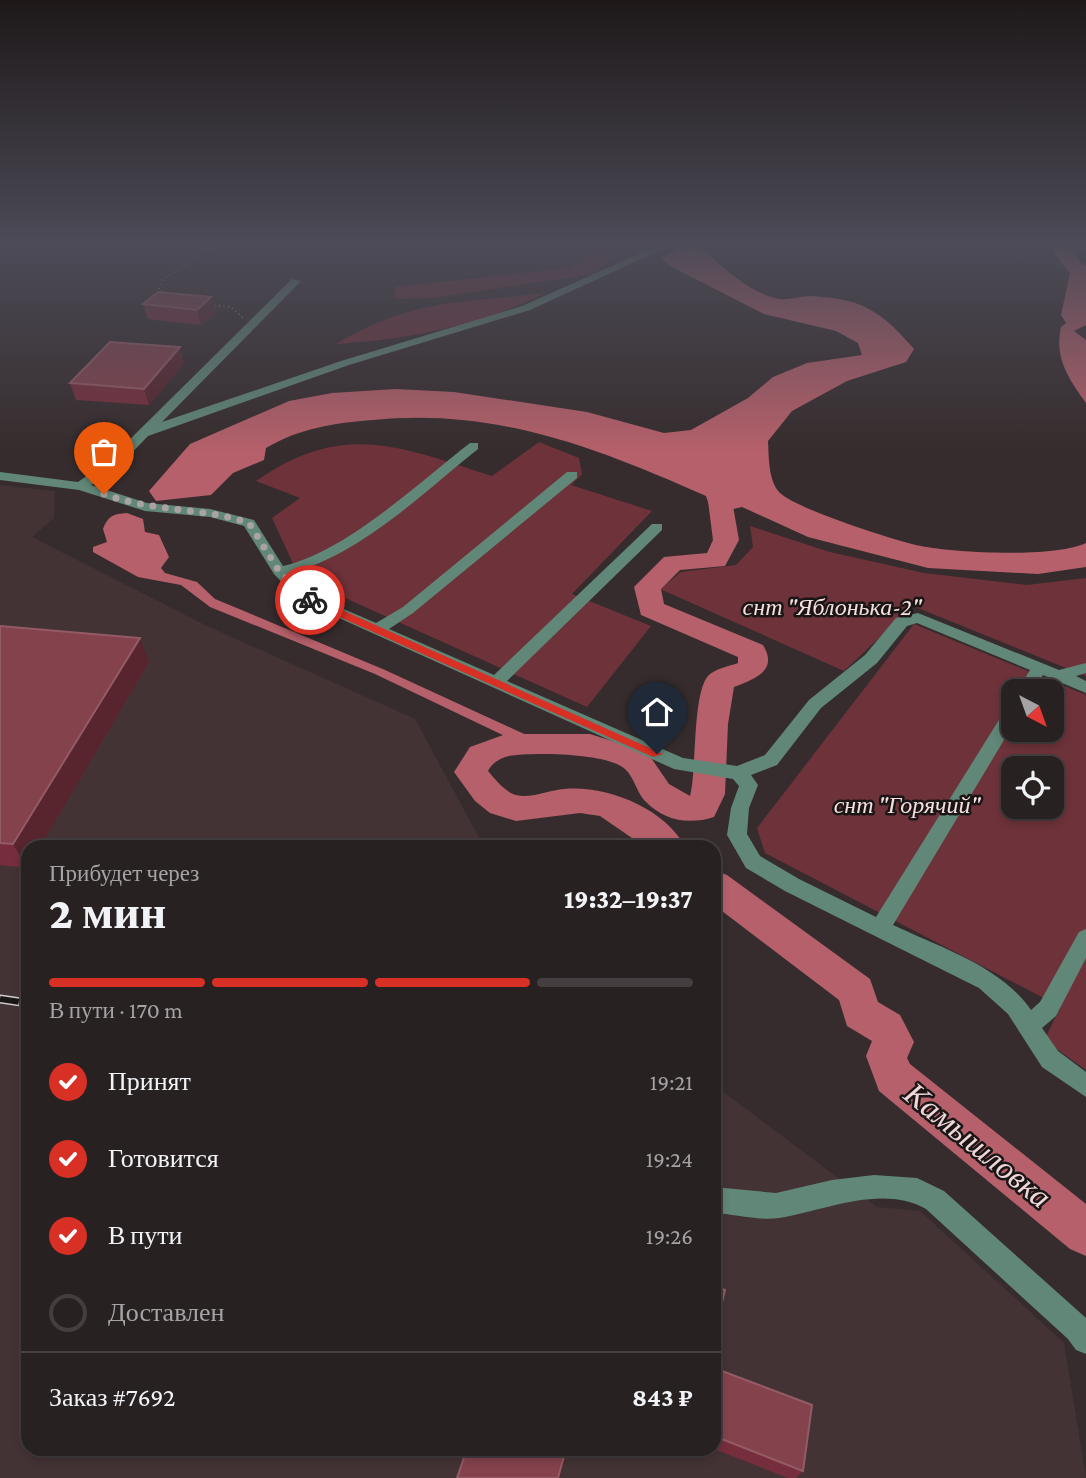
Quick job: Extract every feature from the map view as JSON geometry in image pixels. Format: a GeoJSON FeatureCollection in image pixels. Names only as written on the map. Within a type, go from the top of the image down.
{"type":"FeatureCollection","features":[{"type":"Feature","properties":{"kind":"street"},"geometry":{"type":"LineString","coordinates":[[81,486],[114,463],[262,314]]}},
{"type":"Feature","properties":{"kind":"street"},"geometry":{"type":"LineString","coordinates":[[144,433],[345,363],[506,314]]}},
{"type":"Feature","properties":{"kind":"street"},"geometry":{"type":"LineString","coordinates":[[279,571],[314,562],[340,547],[474,446]]}},
{"type":"Feature","properties":{"kind":"street"},"geometry":{"type":"LineString","coordinates":[[377,629],[408,610],[572,475]]}},
{"type":"Feature","properties":{"kind":"street"},"geometry":{"type":"LineString","coordinates":[[0,476],[81,486],[145,507],[234,518],[249,523],[279,571],[304,597],[680,764],[738,773],[771,760],[815,704],[871,659],[902,622],[918,618],[1086,687]]}},
{"type":"Feature","properties":{"kind":"street"},"geometry":{"type":"LineString","coordinates":[[496,682],[657,527]]}},
{"type":"Feature","properties":{"kind":"street"},"geometry":{"type":"LineString","coordinates":[[1032,679],[1039,668]]}},
{"type":"Feature","properties":{"kind":"street"},"geometry":{"type":"LineString","coordinates":[[1057,676],[1086,668]]}},
{"type":"Feature","properties":{"kind":"street"},"geometry":{"type":"LineString","coordinates":[[880,928],[1001,730]]}},
{"type":"Feature","properties":{"kind":"street"},"geometry":{"type":"LineString","coordinates":[[738,773],[749,785],[740,808],[737,835],[752,862],[792,885],[987,981],[1016,1007],[1050,1059],[1086,1086]]}},
{"type":"Feature","properties":{"kind":"street"},"geometry":{"type":"LineString","coordinates":[[1028,1027],[1048,1009],[1086,938]]}},
{"type":"Feature","properties":{"kind":"street"},"geometry":{"type":"LineString","coordinates":[[721,1201],[776,1206],[832,1192],[873,1187],[917,1190],[945,1209],[1079,1329],[1086,1340]]}},
{"type":"Feature","properties":{"kind":"path"},"geometry":{"type":"LineString","coordinates":[[241,314],[247,328]]}},
{"type":"Feature","properties":{"kind":"shaded area"},"geometry":{"type":"Polygon","coordinates":[[[764,314],[878,314],[914,349],[906,362],[847,381],[792,411],[768,441],[771,475],[780,493],[825,515],[921,546],[957,551],[1029,552],[1071,548],[1086,543],[1086,567],[1038,574],[928,568],[808,537],[742,507],[712,514],[706,496],[584,447],[503,426],[461,420],[373,420],[318,428],[266,448],[264,460],[233,473],[211,495],[156,501],[149,491],[190,444],[289,401],[332,393],[396,389],[454,392],[587,412],[664,433],[691,430],[748,398],[773,377],[807,363],[862,355],[858,343],[836,331],[764,314]]]}},
{"type":"Feature","properties":{"kind":"shaded area"},"geometry":{"type":"Polygon","coordinates":[[[1086,314],[1086,325],[1074,331],[1086,340],[1086,403],[1064,368],[1061,358],[1059,338],[1061,327],[1066,323],[1061,315],[1086,314]]]}},
{"type":"Feature","properties":{"kind":"shaded area"},"geometry":{"type":"Polygon","coordinates":[[[0,485],[55,491],[54,518],[32,537],[207,626],[415,719],[480,840],[21,840],[21,1456],[721,1456],[721,1090],[877,1207],[920,1211],[1064,1343],[1086,1478],[0,1478],[0,485]]]}},
{"type":"Feature","properties":{"kind":"shaded area"},"geometry":{"type":"Polygon","coordinates":[[[127,513],[143,519],[145,532],[159,535],[169,557],[161,568],[165,573],[197,582],[215,599],[385,670],[535,739],[548,749],[534,750],[375,674],[210,607],[181,585],[138,577],[93,552],[93,547],[107,542],[103,529],[109,518],[127,513]]]}},
{"type":"Feature","properties":{"kind":"green space"},"geometry":{"type":"Polygon","coordinates":[[[402,314],[495,314],[417,334],[336,344],[388,318],[402,314]]]}},
{"type":"Feature","properties":{"kind":"green space"},"geometry":{"type":"Polygon","coordinates":[[[539,442],[579,458],[582,474],[571,485],[652,511],[572,594],[651,626],[587,707],[296,576],[272,518],[300,498],[256,481],[288,462],[317,450],[345,445],[400,449],[492,476],[539,442]]]}},
{"type":"Feature","properties":{"kind":"green space","name":"снт \"Яблонька-2\""},"geometry":{"type":"Polygon","coordinates":[[[750,526],[830,552],[924,573],[1027,585],[1086,578],[1086,676],[913,606],[844,671],[660,589],[681,572],[736,565],[753,547],[750,526]]]}},
{"type":"Feature","properties":{"kind":"green space","name":"снт \"Горячий\""},"geometry":{"type":"Polygon","coordinates":[[[914,624],[1047,679],[1001,679],[1001,742],[1064,742],[1064,686],[1086,695],[1086,1070],[1044,1040],[1061,1007],[765,853],[757,828],[914,624]]]}},
{"type":"Feature","properties":{"kind":"building"},"geometry":{"type":"Polygon","coordinates":[[[110,342],[180,347],[144,389],[70,383],[110,342]]]}},
{"type":"Feature","properties":{"kind":"building"},"geometry":{"type":"Polygon","coordinates":[[[0,626],[140,638],[13,844],[0,843],[0,626]]]}},
{"type":"Feature","properties":{"kind":"building"},"geometry":{"type":"Polygon","coordinates":[[[721,1288],[725,1290],[721,1307],[721,1288]]]}},
{"type":"Feature","properties":{"kind":"building"},"geometry":{"type":"Polygon","coordinates":[[[721,1371],[812,1405],[803,1471],[721,1439],[721,1371]]]}},
{"type":"Feature","properties":{"kind":"building"},"geometry":{"type":"Polygon","coordinates":[[[465,1456],[564,1456],[558,1478],[457,1478],[465,1456]]]}},
{"type":"Feature","properties":{"kind":"waterway","name":"Камышловка"},"geometry":{"type":"LineString","coordinates":[[660,840],[620,810],[601,803],[580,800],[531,808],[502,804],[487,792],[470,772],[481,755],[506,745],[590,745],[636,760],[657,793],[685,810],[702,808],[708,794],[712,724],[720,681],[753,668],[753,652],[651,609],[647,587],[673,563],[716,560],[726,540],[720,501],[741,497],[749,501]]}},
{"type":"Feature","properties":{"kind":"waterway","name":"Камышловка"},"geometry":{"type":"LineString","coordinates":[[721,890],[856,991],[861,1013],[886,1028],[894,1042],[886,1056],[894,1077],[1086,1233]]}},
{"type":"Feature","properties":{"kind":"railway"},"geometry":{"type":"LineString","coordinates":[[0,999],[21,1002]]}},
{"type":"Feature","properties":{"kind":"way so far"},"geometry":{"type":"LineString","coordinates":[[104,494],[145,507],[210,513],[249,523],[279,571],[291,586],[310,600]]}},
{"type":"Feature","properties":{"kind":"route"},"geometry":{"type":"LineString","coordinates":[[310,600],[657,754]]}}]}
